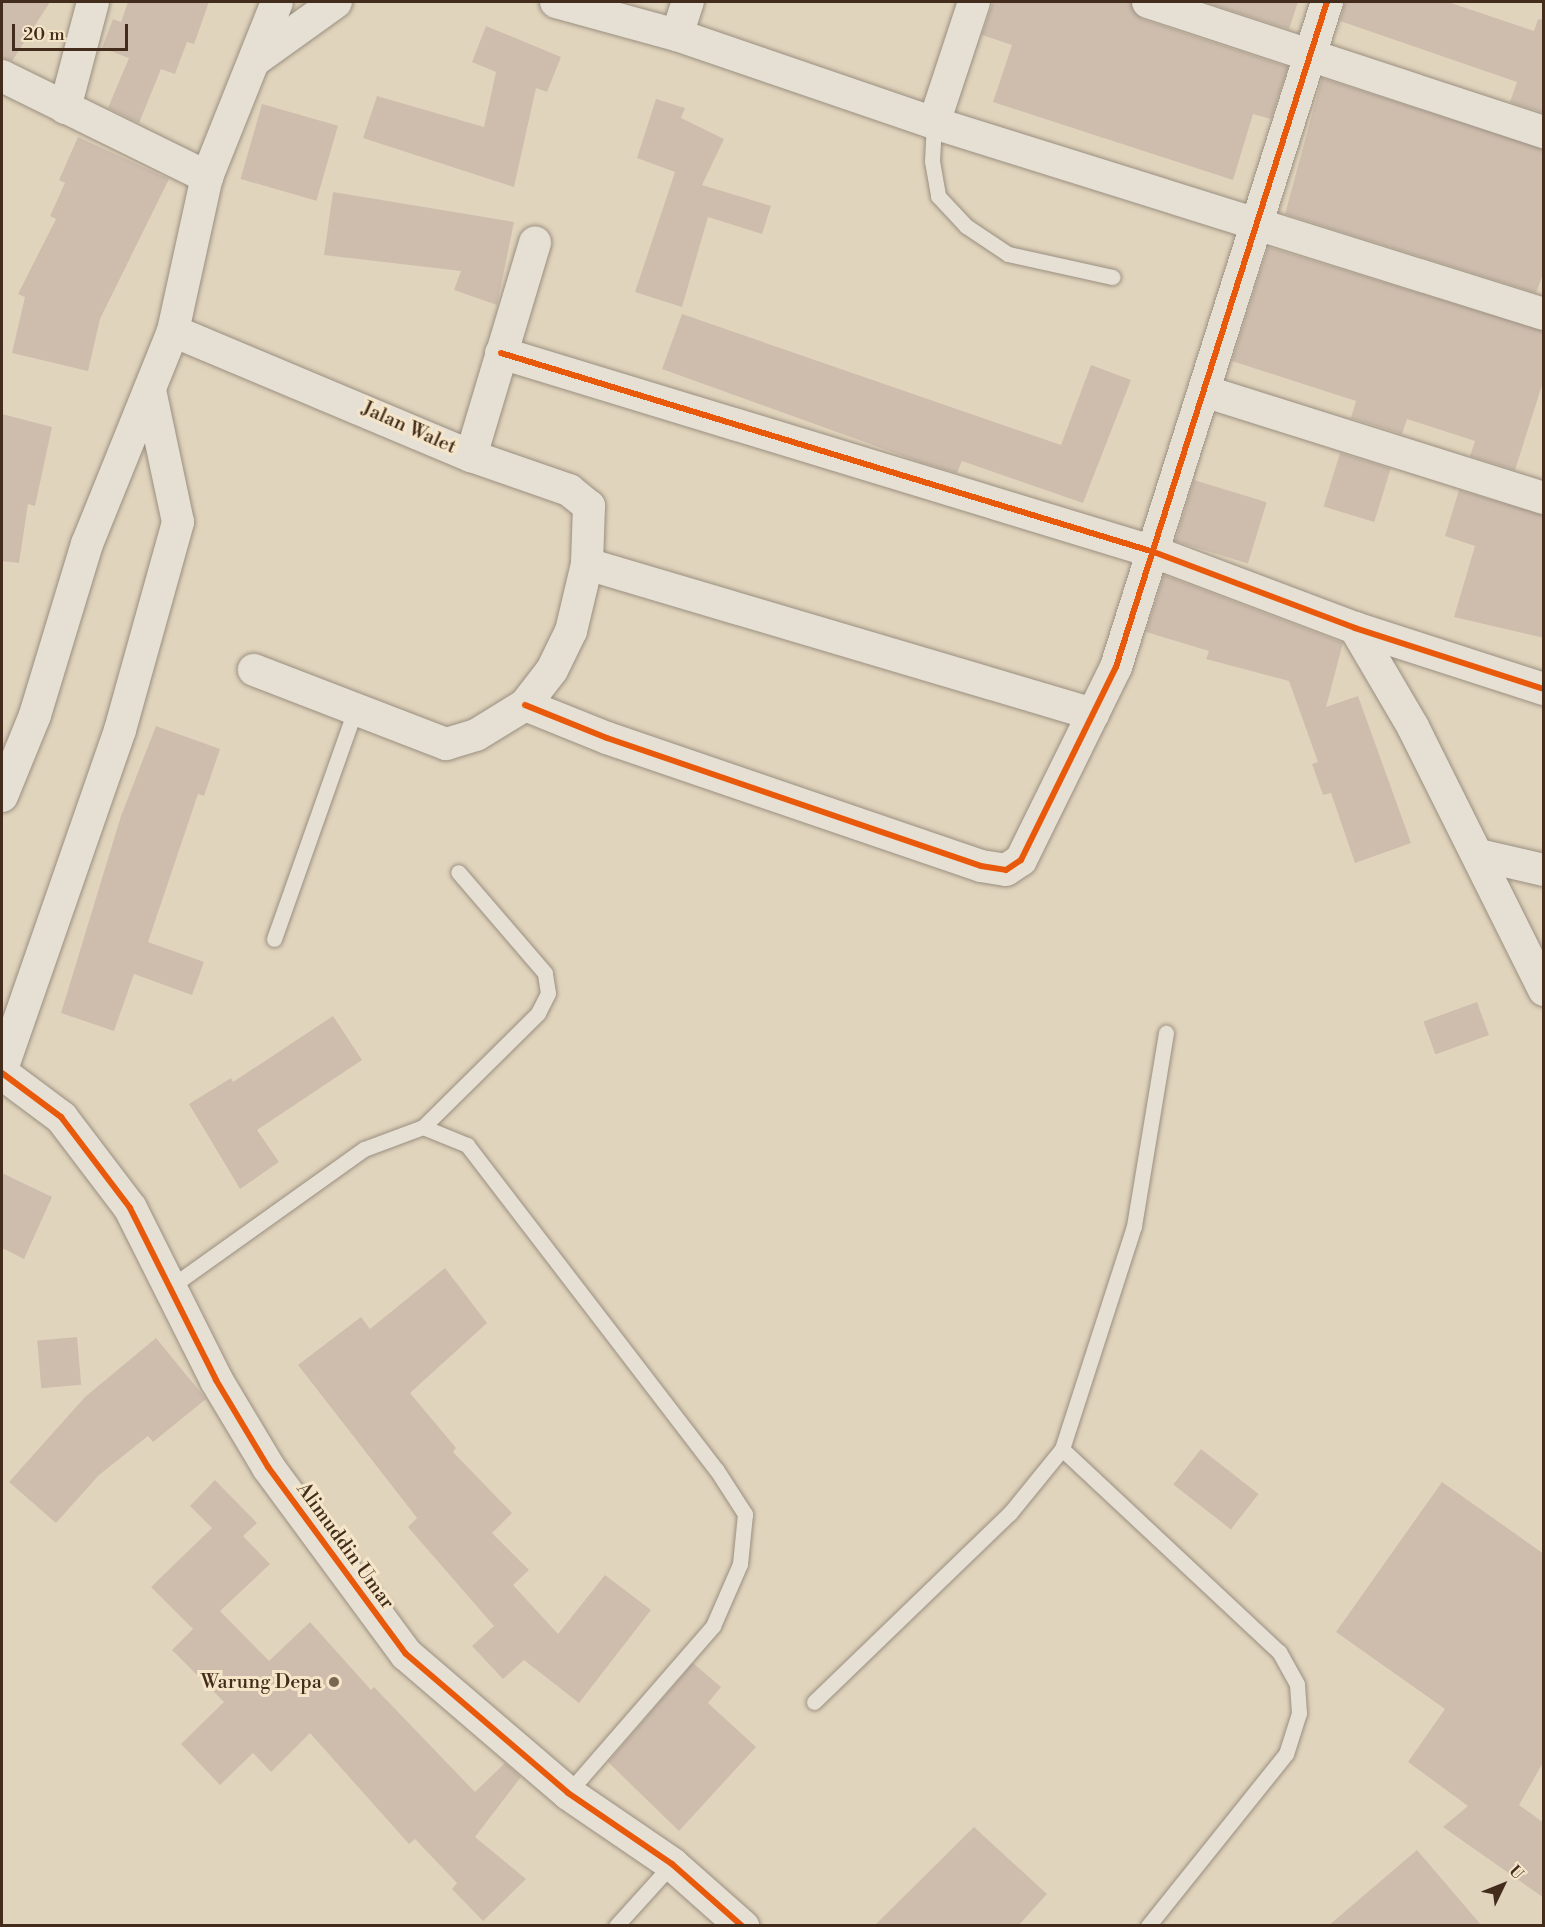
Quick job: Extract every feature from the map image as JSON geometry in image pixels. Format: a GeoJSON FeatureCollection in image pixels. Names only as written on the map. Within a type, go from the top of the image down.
{"type":"FeatureCollection","features":[{"type":"Feature","properties":{"kind":"street"},"geometry":{"type":"LineString","coordinates":[[65,108],[93,2]]}},
{"type":"Feature","properties":{"kind":"street"},"geometry":{"type":"LineString","coordinates":[[2,796],[35,715],[87,544],[173,331],[207,177],[258,58],[277,2]]}},
{"type":"Feature","properties":{"kind":"street"},"geometry":{"type":"LineString","coordinates":[[258,58],[336,2]]}},
{"type":"Feature","properties":{"kind":"street"},"geometry":{"type":"LineString","coordinates":[[556,2],[677,35],[934,123],[1544,314]]}},
{"type":"Feature","properties":{"kind":"street"},"geometry":{"type":"LineString","coordinates":[[677,35],[688,2]]}},
{"type":"Feature","properties":{"kind":"street"},"geometry":{"type":"LineString","coordinates":[[934,123],[974,2]]}},
{"type":"Feature","properties":{"kind":"street"},"geometry":{"type":"LineString","coordinates":[[1148,2],[1310,58],[1544,132]]}},
{"type":"Feature","properties":{"kind":"street"},"geometry":{"type":"LineString","coordinates":[[254,670],[446,744],[476,735],[525,705],[607,738],[1006,870],[1021,860],[1116,667],[1328,2]]}},
{"type":"Feature","properties":{"kind":"street"},"geometry":{"type":"LineString","coordinates":[[2,76],[207,177]]}},
{"type":"Feature","properties":{"kind":"street"},"geometry":{"type":"LineString","coordinates":[[471,456],[535,242]]}},
{"type":"Feature","properties":{"kind":"street","name":"Jalan Walet"},"geometry":{"type":"LineString","coordinates":[[173,331],[471,456],[584,499],[589,506],[588,564],[571,631],[552,670],[525,705]]}},
{"type":"Feature","properties":{"kind":"street"},"geometry":{"type":"LineString","coordinates":[[501,353],[1154,552],[1355,628],[1544,689]]}},
{"type":"Feature","properties":{"kind":"street"},"geometry":{"type":"LineString","coordinates":[[2,1071],[120,729],[178,522],[150,390]]}},
{"type":"Feature","properties":{"kind":"street"},"geometry":{"type":"LineString","coordinates":[[1204,391],[1544,498]]}},
{"type":"Feature","properties":{"kind":"street"},"geometry":{"type":"LineString","coordinates":[[588,564],[1094,714]]}},
{"type":"Feature","properties":{"kind":"street"},"geometry":{"type":"LineString","coordinates":[[1355,628],[1479,855],[1544,990]]}},
{"type":"Feature","properties":{"kind":"street"},"geometry":{"type":"LineString","coordinates":[[1479,855],[1544,870]]}},
{"type":"Feature","properties":{"kind":"street","name":"Alimuddin Umar"},"geometry":{"type":"LineString","coordinates":[[2,1071],[61,1117],[130,1208],[169,1288],[268,1467],[365,1604],[414,1662],[568,1793],[672,1864],[742,1926]]}},
{"type":"Feature","properties":{"kind":"lane"},"geometry":{"type":"LineString","coordinates":[[934,123],[932,161],[938,196],[966,226],[1008,254],[1113,277]]}},
{"type":"Feature","properties":{"kind":"lane"},"geometry":{"type":"LineString","coordinates":[[274,939],[355,710]]}},
{"type":"Feature","properties":{"kind":"lane"},"geometry":{"type":"LineString","coordinates":[[169,1288],[364,1149],[423,1127],[538,1012],[548,993],[545,973],[458,872]]}},
{"type":"Feature","properties":{"kind":"lane"},"geometry":{"type":"LineString","coordinates":[[814,1702],[1010,1514],[1062,1449],[1134,1226],[1166,1033]]}},
{"type":"Feature","properties":{"kind":"lane"},"geometry":{"type":"LineString","coordinates":[[423,1127],[467,1145],[716,1468],[745,1514],[740,1564],[713,1626],[568,1793]]}},
{"type":"Feature","properties":{"kind":"lane"},"geometry":{"type":"LineString","coordinates":[[1062,1449],[1279,1652],[1297,1684],[1299,1713],[1286,1754],[1148,1926]]}},
{"type":"Feature","properties":{"kind":"lane"},"geometry":{"type":"LineString","coordinates":[[616,1926],[672,1864]]}},
{"type":"Feature","properties":{"kind":"building"},"geometry":{"type":"Polygon","coordinates":[[[2,2],[50,2],[12,61],[2,58],[2,2]]]}},
{"type":"Feature","properties":{"kind":"building"},"geometry":{"type":"Polygon","coordinates":[[[128,2],[209,2],[194,44],[187,42],[175,74],[161,69],[139,123],[108,108],[129,58],[102,48],[113,19],[121,22],[128,2]]]}},
{"type":"Feature","properties":{"kind":"building"},"geometry":{"type":"Polygon","coordinates":[[[993,2],[1131,2],[1142,19],[1288,67],[1271,119],[1253,114],[1233,180],[993,102],[1012,45],[982,35],[993,2]]]}},
{"type":"Feature","properties":{"kind":"building"},"geometry":{"type":"Polygon","coordinates":[[[1204,2],[1298,2],[1289,29],[1204,2]]]}},
{"type":"Feature","properties":{"kind":"building"},"geometry":{"type":"Polygon","coordinates":[[[1345,2],[1448,2],[1534,31],[1538,19],[1544,20],[1544,113],[1510,102],[1517,82],[1340,21],[1345,2]]]}},
{"type":"Feature","properties":{"kind":"building"},"geometry":{"type":"Polygon","coordinates":[[[486,26],[561,57],[547,92],[536,88],[514,187],[363,138],[377,96],[484,127],[496,72],[472,62],[486,26]]]}},
{"type":"Feature","properties":{"kind":"building"},"geometry":{"type":"Polygon","coordinates":[[[1322,78],[1544,149],[1544,271],[1536,293],[1285,214],[1322,78]]]}},
{"type":"Feature","properties":{"kind":"building"},"geometry":{"type":"Polygon","coordinates":[[[656,99],[685,108],[681,118],[724,139],[702,185],[771,206],[762,234],[708,217],[682,307],[635,292],[675,172],[637,158],[656,99]]]}},
{"type":"Feature","properties":{"kind":"building"},"geometry":{"type":"Polygon","coordinates":[[[262,104],[338,126],[316,201],[241,179],[262,104]]]}},
{"type":"Feature","properties":{"kind":"building"},"geometry":{"type":"Polygon","coordinates":[[[78,137],[169,179],[100,319],[88,371],[12,353],[25,297],[18,294],[56,219],[50,216],[65,183],[59,180],[78,137]]]}},
{"type":"Feature","properties":{"kind":"building"},"geometry":{"type":"Polygon","coordinates":[[[333,192],[514,222],[497,305],[454,290],[461,271],[324,255],[333,192]]]}},
{"type":"Feature","properties":{"kind":"building"},"geometry":{"type":"Polygon","coordinates":[[[1268,247],[1544,331],[1544,379],[1515,470],[1470,456],[1475,441],[1407,419],[1402,434],[1351,418],[1356,401],[1232,361],[1268,247]]]}},
{"type":"Feature","properties":{"kind":"building"},"geometry":{"type":"Polygon","coordinates":[[[682,314],[1061,445],[1091,365],[1131,380],[1083,503],[962,461],[957,473],[920,462],[662,369],[682,314]]]}},
{"type":"Feature","properties":{"kind":"building"},"geometry":{"type":"Polygon","coordinates":[[[2,414],[52,427],[35,506],[28,504],[19,563],[2,561],[2,414]]]}},
{"type":"Feature","properties":{"kind":"building"},"geometry":{"type":"Polygon","coordinates":[[[1340,453],[1391,468],[1374,522],[1324,507],[1340,453]]]}},
{"type":"Feature","properties":{"kind":"building"},"geometry":{"type":"Polygon","coordinates":[[[1194,480],[1267,502],[1248,563],[1175,541],[1194,480]]]}},
{"type":"Feature","properties":{"kind":"building"},"geometry":{"type":"Polygon","coordinates":[[[1459,490],[1544,515],[1544,638],[1454,617],[1475,546],[1445,536],[1459,490]]]}},
{"type":"Feature","properties":{"kind":"building"},"geometry":{"type":"Polygon","coordinates":[[[1164,575],[1343,643],[1326,707],[1358,696],[1411,843],[1355,863],[1331,793],[1323,795],[1312,764],[1318,762],[1289,681],[1206,659],[1209,651],[1146,632],[1164,575]]]}},
{"type":"Feature","properties":{"kind":"building"},"geometry":{"type":"Polygon","coordinates":[[[156,726],[220,749],[204,796],[198,794],[148,942],[204,962],[192,995],[134,974],[114,1031],[61,1013],[121,816],[156,726]]]}},
{"type":"Feature","properties":{"kind":"building"},"geometry":{"type":"Polygon","coordinates":[[[1477,1002],[1489,1035],[1435,1054],[1423,1021],[1477,1002]]]}},
{"type":"Feature","properties":{"kind":"building"},"geometry":{"type":"Polygon","coordinates":[[[333,1016],[362,1060],[257,1130],[279,1162],[240,1189],[189,1104],[231,1078],[233,1082],[333,1016]]]}},
{"type":"Feature","properties":{"kind":"building"},"geometry":{"type":"Polygon","coordinates":[[[2,1173],[52,1197],[24,1259],[2,1248],[2,1173]]]}},
{"type":"Feature","properties":{"kind":"building"},"geometry":{"type":"Polygon","coordinates":[[[445,1268],[487,1323],[410,1393],[456,1448],[453,1452],[512,1513],[492,1533],[529,1570],[513,1585],[558,1634],[605,1575],[651,1610],[579,1703],[524,1660],[503,1679],[472,1646],[494,1626],[408,1527],[417,1518],[298,1365],[361,1317],[370,1329],[445,1268]]]}},
{"type":"Feature","properties":{"kind":"building"},"geometry":{"type":"Polygon","coordinates":[[[77,1337],[81,1385],[41,1388],[37,1340],[77,1337]]]}},
{"type":"Feature","properties":{"kind":"building"},"geometry":{"type":"Polygon","coordinates":[[[156,1338],[206,1399],[153,1442],[148,1436],[99,1475],[56,1523],[9,1482],[85,1397],[156,1338]]]}},
{"type":"Feature","properties":{"kind":"building"},"geometry":{"type":"Polygon","coordinates":[[[1201,1449],[1259,1494],[1231,1529],[1173,1484],[1201,1449]]]}},
{"type":"Feature","properties":{"kind":"building"},"geometry":{"type":"Polygon","coordinates":[[[215,1480],[257,1523],[243,1536],[270,1564],[220,1611],[269,1661],[310,1622],[371,1690],[374,1687],[475,1792],[505,1763],[521,1777],[475,1837],[526,1879],[483,1921],[452,1889],[457,1883],[415,1839],[409,1844],[310,1733],[271,1772],[253,1753],[220,1785],[181,1744],[224,1702],[172,1650],[193,1629],[151,1587],[212,1528],[190,1506],[215,1480]]]}},
{"type":"Feature","properties":{"kind":"building"},"geometry":{"type":"Polygon","coordinates":[[[1442,1482],[1544,1554],[1544,1761],[1519,1805],[1544,1823],[1544,1898],[1443,1827],[1468,1806],[1408,1762],[1445,1709],[1336,1632],[1442,1482]]]}},
{"type":"Feature","properties":{"kind":"building"},"geometry":{"type":"Polygon","coordinates":[[[693,1663],[721,1687],[708,1703],[756,1747],[679,1831],[608,1762],[693,1663]]]}},
{"type":"Feature","properties":{"kind":"building"},"geometry":{"type":"Polygon","coordinates":[[[974,1827],[1047,1894],[1018,1926],[874,1926],[974,1827]]]}},
{"type":"Feature","properties":{"kind":"building"},"geometry":{"type":"Polygon","coordinates":[[[1417,1850],[1482,1926],[1328,1926],[1417,1850]]]}},
{"type":"Feature","properties":{"kind":"cycle path"},"geometry":{"type":"LineString","coordinates":[[525,705],[607,738],[981,866],[1006,870],[1021,860],[1116,667],[1327,2]]}},
{"type":"Feature","properties":{"kind":"cycle path"},"geometry":{"type":"LineString","coordinates":[[501,353],[1154,552],[1355,628],[1544,689]]}},
{"type":"Feature","properties":{"kind":"cycle path"},"geometry":{"type":"LineString","coordinates":[[2,1073],[61,1117],[130,1208],[216,1380],[268,1467],[406,1654],[568,1793],[672,1864],[742,1926]]}},
{"type":"Feature","properties":{"kind":"place","name":"Warung Depa"},"geometry":{"type":"Point","coordinates":[334,1682]}}]}
